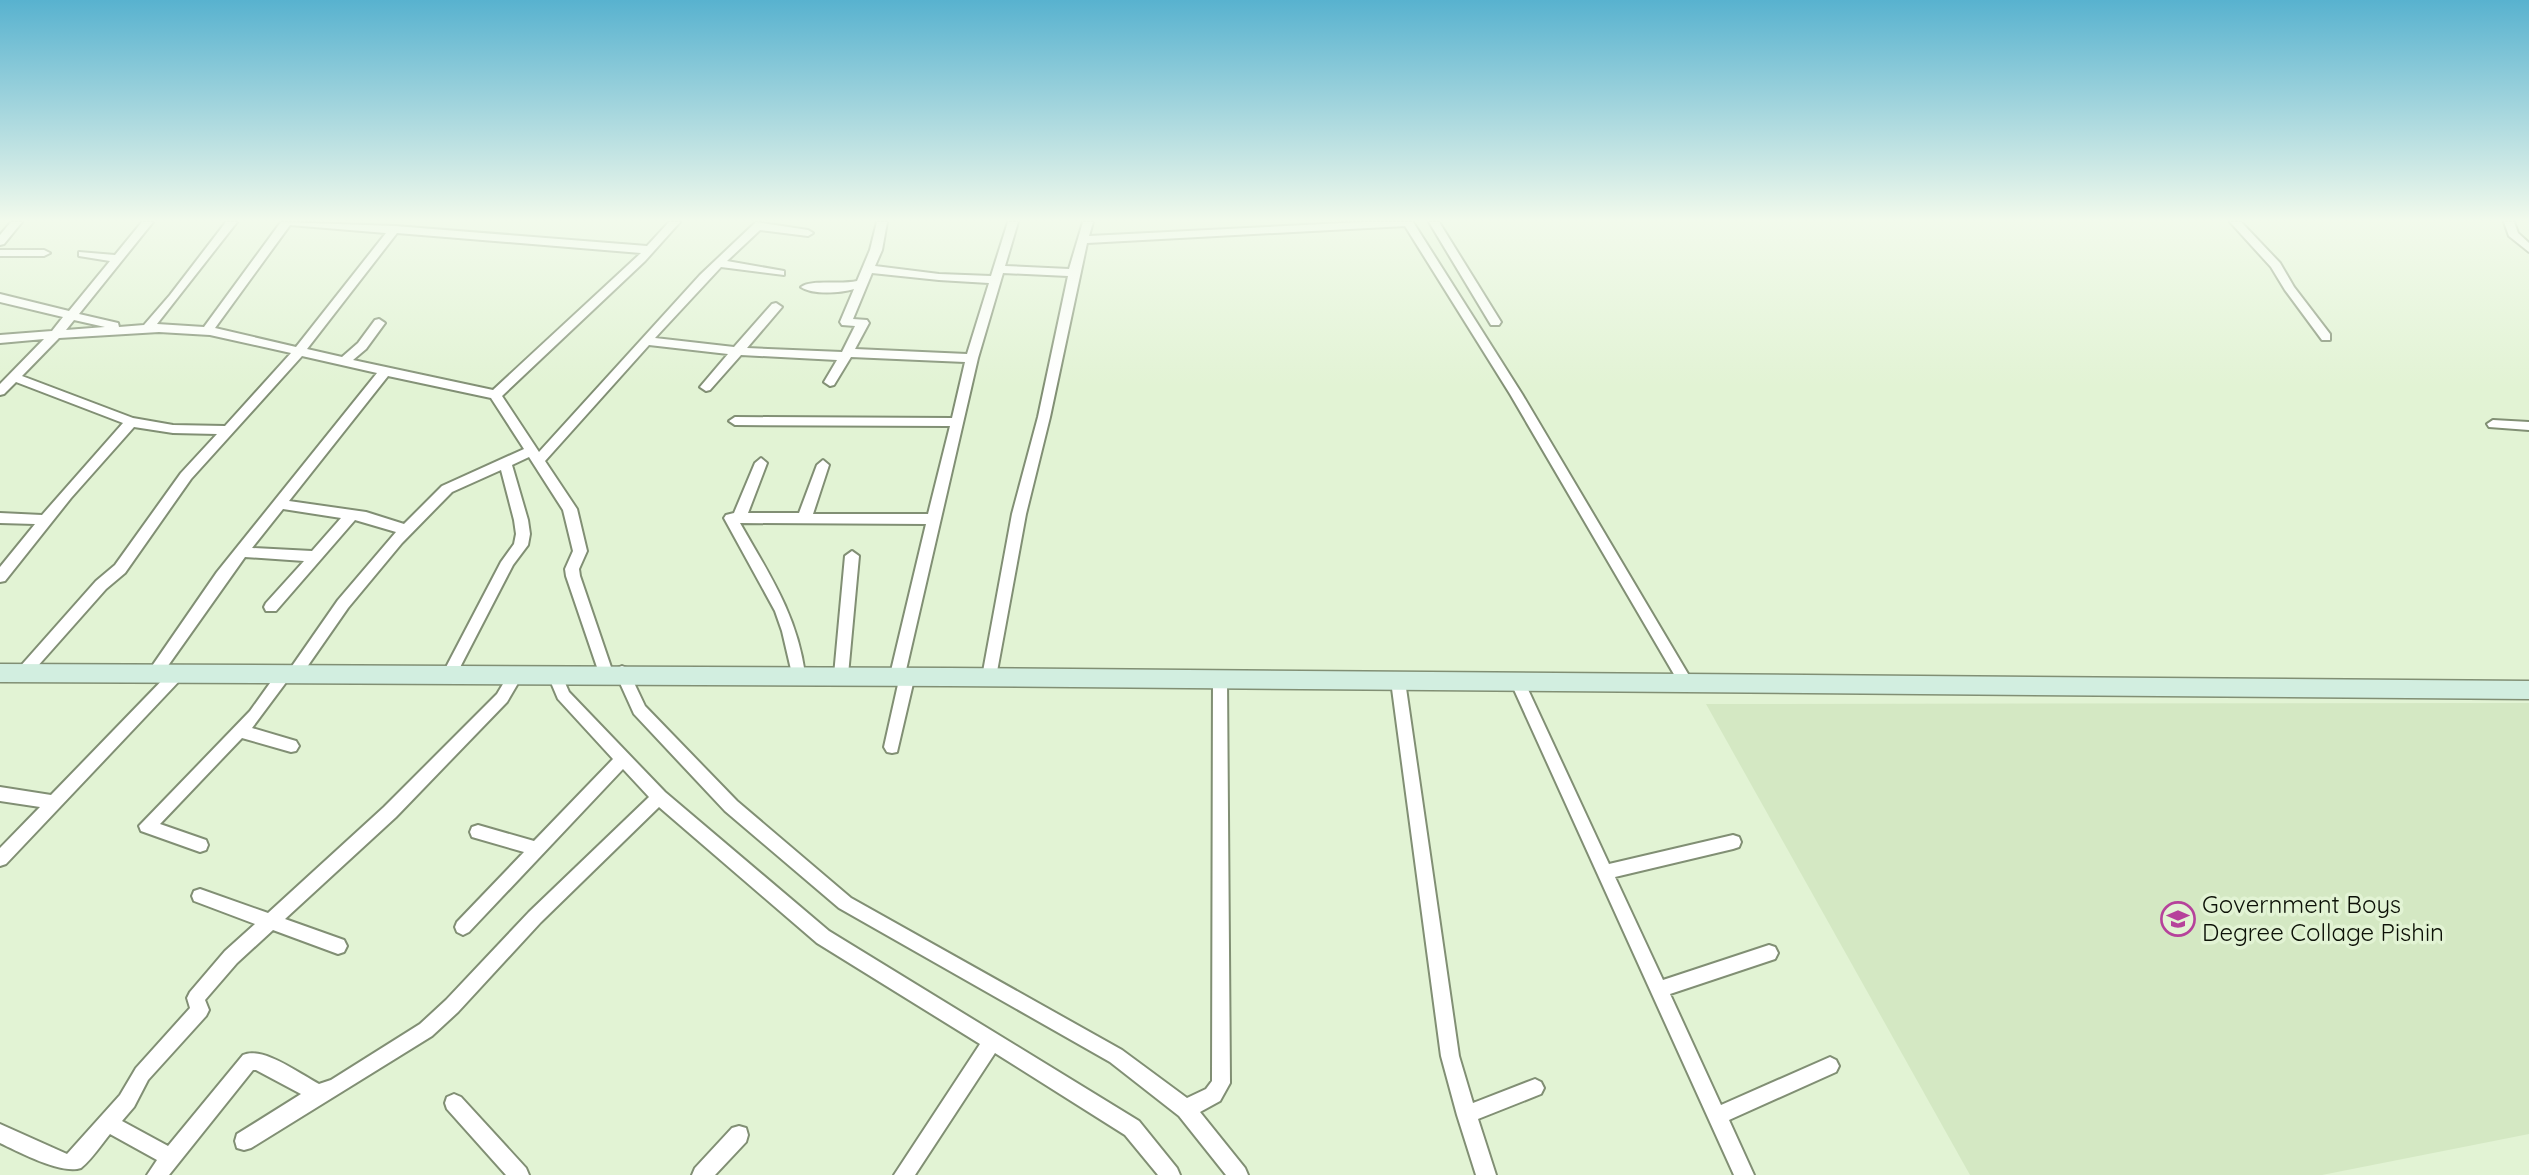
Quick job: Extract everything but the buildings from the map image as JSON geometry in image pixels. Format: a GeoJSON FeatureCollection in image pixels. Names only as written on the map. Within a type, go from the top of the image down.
{"type":"FeatureCollection","features":[{"type":"Feature","properties":{"kind":"main road"},"geometry":{"type":"LineString","coordinates":[[0,673],[798,674],[1518,683],[2529,690]]}},
{"type":"Feature","properties":{"kind":"street"},"geometry":{"type":"LineString","coordinates":[[0,391],[56,334],[103,277]]}},
{"type":"Feature","properties":{"kind":"street"},"geometry":{"type":"LineString","coordinates":[[147,329],[190,277]]}},
{"type":"Feature","properties":{"kind":"street"},"geometry":{"type":"LineString","coordinates":[[207,331],[248,277]]}},
{"type":"Feature","properties":{"kind":"street"},"geometry":{"type":"LineString","coordinates":[[23,673],[101,585],[120,569],[186,476],[300,351],[358,277]]}},
{"type":"Feature","properties":{"kind":"street"},"geometry":{"type":"LineString","coordinates":[[495,395],[621,277]]}},
{"type":"Feature","properties":{"kind":"street"},"geometry":{"type":"LineString","coordinates":[[201,845],[148,826],[255,715],[343,604],[406,530],[447,489],[508,461],[532,455],[707,277]]}},
{"type":"Feature","properties":{"kind":"street"},"geometry":{"type":"LineString","coordinates":[[830,382],[863,323],[846,322],[866,277]]}},
{"type":"Feature","properties":{"kind":"street"},"geometry":{"type":"LineString","coordinates":[[930,277],[962,277]]}},
{"type":"Feature","properties":{"kind":"street"},"geometry":{"type":"LineString","coordinates":[[892,747],[903,675],[934,519],[972,358],[996,277]]}},
{"type":"Feature","properties":{"kind":"street"},"geometry":{"type":"LineString","coordinates":[[989,677],[1020,514],[1073,277]]}},
{"type":"Feature","properties":{"kind":"street"},"geometry":{"type":"LineString","coordinates":[[1442,277],[1516,394],[1687,684]]}},
{"type":"Feature","properties":{"kind":"street"},"geometry":{"type":"LineString","coordinates":[[1467,277],[1495,322]]}},
{"type":"Feature","properties":{"kind":"street"},"geometry":{"type":"LineString","coordinates":[[2282,277],[2326,337]]}},
{"type":"Feature","properties":{"kind":"street"},"geometry":{"type":"LineString","coordinates":[[807,287],[845,288],[863,283]]}},
{"type":"Feature","properties":{"kind":"street"},"geometry":{"type":"LineString","coordinates":[[0,298],[72,314],[126,330]]}},
{"type":"Feature","properties":{"kind":"street"},"geometry":{"type":"LineString","coordinates":[[706,387],[776,307]]}},
{"type":"Feature","properties":{"kind":"street"},"geometry":{"type":"LineString","coordinates":[[345,361],[362,346],[379,323]]}},
{"type":"Feature","properties":{"kind":"street"},"geometry":{"type":"LineString","coordinates":[[0,339],[147,329],[207,331],[495,395],[573,517],[580,551],[572,569],[573,576],[614,673],[639,710],[731,806],[845,903],[1116,1056],[1186,1109],[1238,1175]]}},
{"type":"Feature","properties":{"kind":"street"},"geometry":{"type":"LineString","coordinates":[[645,341],[736,351],[972,358]]}},
{"type":"Feature","properties":{"kind":"street"},"geometry":{"type":"LineString","coordinates":[[155,673],[241,552],[386,370]]}},
{"type":"Feature","properties":{"kind":"street"},"geometry":{"type":"LineString","coordinates":[[13,377],[131,422],[173,429],[230,430]]}},
{"type":"Feature","properties":{"kind":"street"},"geometry":{"type":"LineString","coordinates":[[735,421],[957,422]]}},
{"type":"Feature","properties":{"kind":"street"},"geometry":{"type":"LineString","coordinates":[[0,578],[131,422]]}},
{"type":"Feature","properties":{"kind":"street"},"geometry":{"type":"LineString","coordinates":[[2493,424],[2529,426]]}},
{"type":"Feature","properties":{"kind":"street"},"geometry":{"type":"LineString","coordinates":[[450,673],[508,562],[521,545],[523,534],[519,507],[508,461]]}},
{"type":"Feature","properties":{"kind":"street"},"geometry":{"type":"LineString","coordinates":[[739,518],[761,463]]}},
{"type":"Feature","properties":{"kind":"street"},"geometry":{"type":"LineString","coordinates":[[804,519],[823,465]]}},
{"type":"Feature","properties":{"kind":"street"},"geometry":{"type":"LineString","coordinates":[[279,504],[352,515],[406,530]]}},
{"type":"Feature","properties":{"kind":"street"},"geometry":{"type":"LineString","coordinates":[[271,607],[352,515]]}},
{"type":"Feature","properties":{"kind":"street"},"geometry":{"type":"LineString","coordinates":[[0,518],[46,520]]}},
{"type":"Feature","properties":{"kind":"street"},"geometry":{"type":"LineString","coordinates":[[798,674],[796,648],[787,617],[731,518],[934,519]]}},
{"type":"Feature","properties":{"kind":"street"},"geometry":{"type":"LineString","coordinates":[[241,552],[314,556]]}},
{"type":"Feature","properties":{"kind":"street"},"geometry":{"type":"LineString","coordinates":[[841,675],[852,556]]}},
{"type":"Feature","properties":{"kind":"street"},"geometry":{"type":"LineString","coordinates":[[0,859],[178,673]]}},
{"type":"Feature","properties":{"kind":"street"},"geometry":{"type":"LineString","coordinates":[[0,1133],[68,1164],[127,1101],[142,1074],[200,1010],[196,998],[200,991],[231,957],[390,812],[502,698],[517,673]]}},
{"type":"Feature","properties":{"kind":"street"},"geometry":{"type":"LineString","coordinates":[[554,673],[563,695],[659,797],[823,937],[1132,1129],[1170,1175]]}},
{"type":"Feature","properties":{"kind":"street"},"geometry":{"type":"LineString","coordinates":[[1186,1109],[1213,1095],[1221,1083],[1220,679]]}},
{"type":"Feature","properties":{"kind":"street"},"geometry":{"type":"LineString","coordinates":[[1398,681],[1450,1056],[1486,1175]]}},
{"type":"Feature","properties":{"kind":"street"},"geometry":{"type":"LineString","coordinates":[[1518,683],[1744,1175]]}},
{"type":"Feature","properties":{"kind":"street"},"geometry":{"type":"LineString","coordinates":[[240,731],[291,746]]}},
{"type":"Feature","properties":{"kind":"street"},"geometry":{"type":"LineString","coordinates":[[463,927],[623,759]]}},
{"type":"Feature","properties":{"kind":"street"},"geometry":{"type":"LineString","coordinates":[[0,794],[55,802]]}},
{"type":"Feature","properties":{"kind":"street"},"geometry":{"type":"LineString","coordinates":[[244,1141],[426,1030],[535,917],[659,797]]}},
{"type":"Feature","properties":{"kind":"street"},"geometry":{"type":"LineString","coordinates":[[478,832],[537,849]]}},
{"type":"Feature","properties":{"kind":"street"},"geometry":{"type":"LineString","coordinates":[[1605,872],[1733,842]]}},
{"type":"Feature","properties":{"kind":"street"},"geometry":{"type":"LineString","coordinates":[[200,896],[338,946]]}},
{"type":"Feature","properties":{"kind":"street"},"geometry":{"type":"LineString","coordinates":[[1659,990],[1769,953]]}},
{"type":"Feature","properties":{"kind":"street"},"geometry":{"type":"LineString","coordinates":[[904,1175],[992,1042]]}},
{"type":"Feature","properties":{"kind":"street"},"geometry":{"type":"LineString","coordinates":[[157,1175],[249,1061],[258,1061],[318,1094]]}},
{"type":"Feature","properties":{"kind":"street"},"geometry":{"type":"LineString","coordinates":[[1717,1116],[1830,1066]]}},
{"type":"Feature","properties":{"kind":"street"},"geometry":{"type":"LineString","coordinates":[[1466,1115],[1535,1088]]}},
{"type":"Feature","properties":{"kind":"street"},"geometry":{"type":"LineString","coordinates":[[454,1103],[519,1175]]}},
{"type":"Feature","properties":{"kind":"street"},"geometry":{"type":"LineString","coordinates":[[108,1123],[171,1158]]}},
{"type":"Feature","properties":{"kind":"street"},"geometry":{"type":"LineString","coordinates":[[702,1175],[739,1135]]}},
{"type":"Feature","properties":{"kind":"shaded area","name":"Government Boys Degree Collage Pishin"},"geometry":{"type":"Polygon","coordinates":[[[2529,703],[2529,1134],[2322,1175],[1970,1175],[1706,704],[2529,703]]]}},
{"type":"Feature","properties":{"kind":"place","name":"Government Boys Degree Collage Pishin"},"geometry":{"type":"Point","coordinates":[2178,919]}}]}
